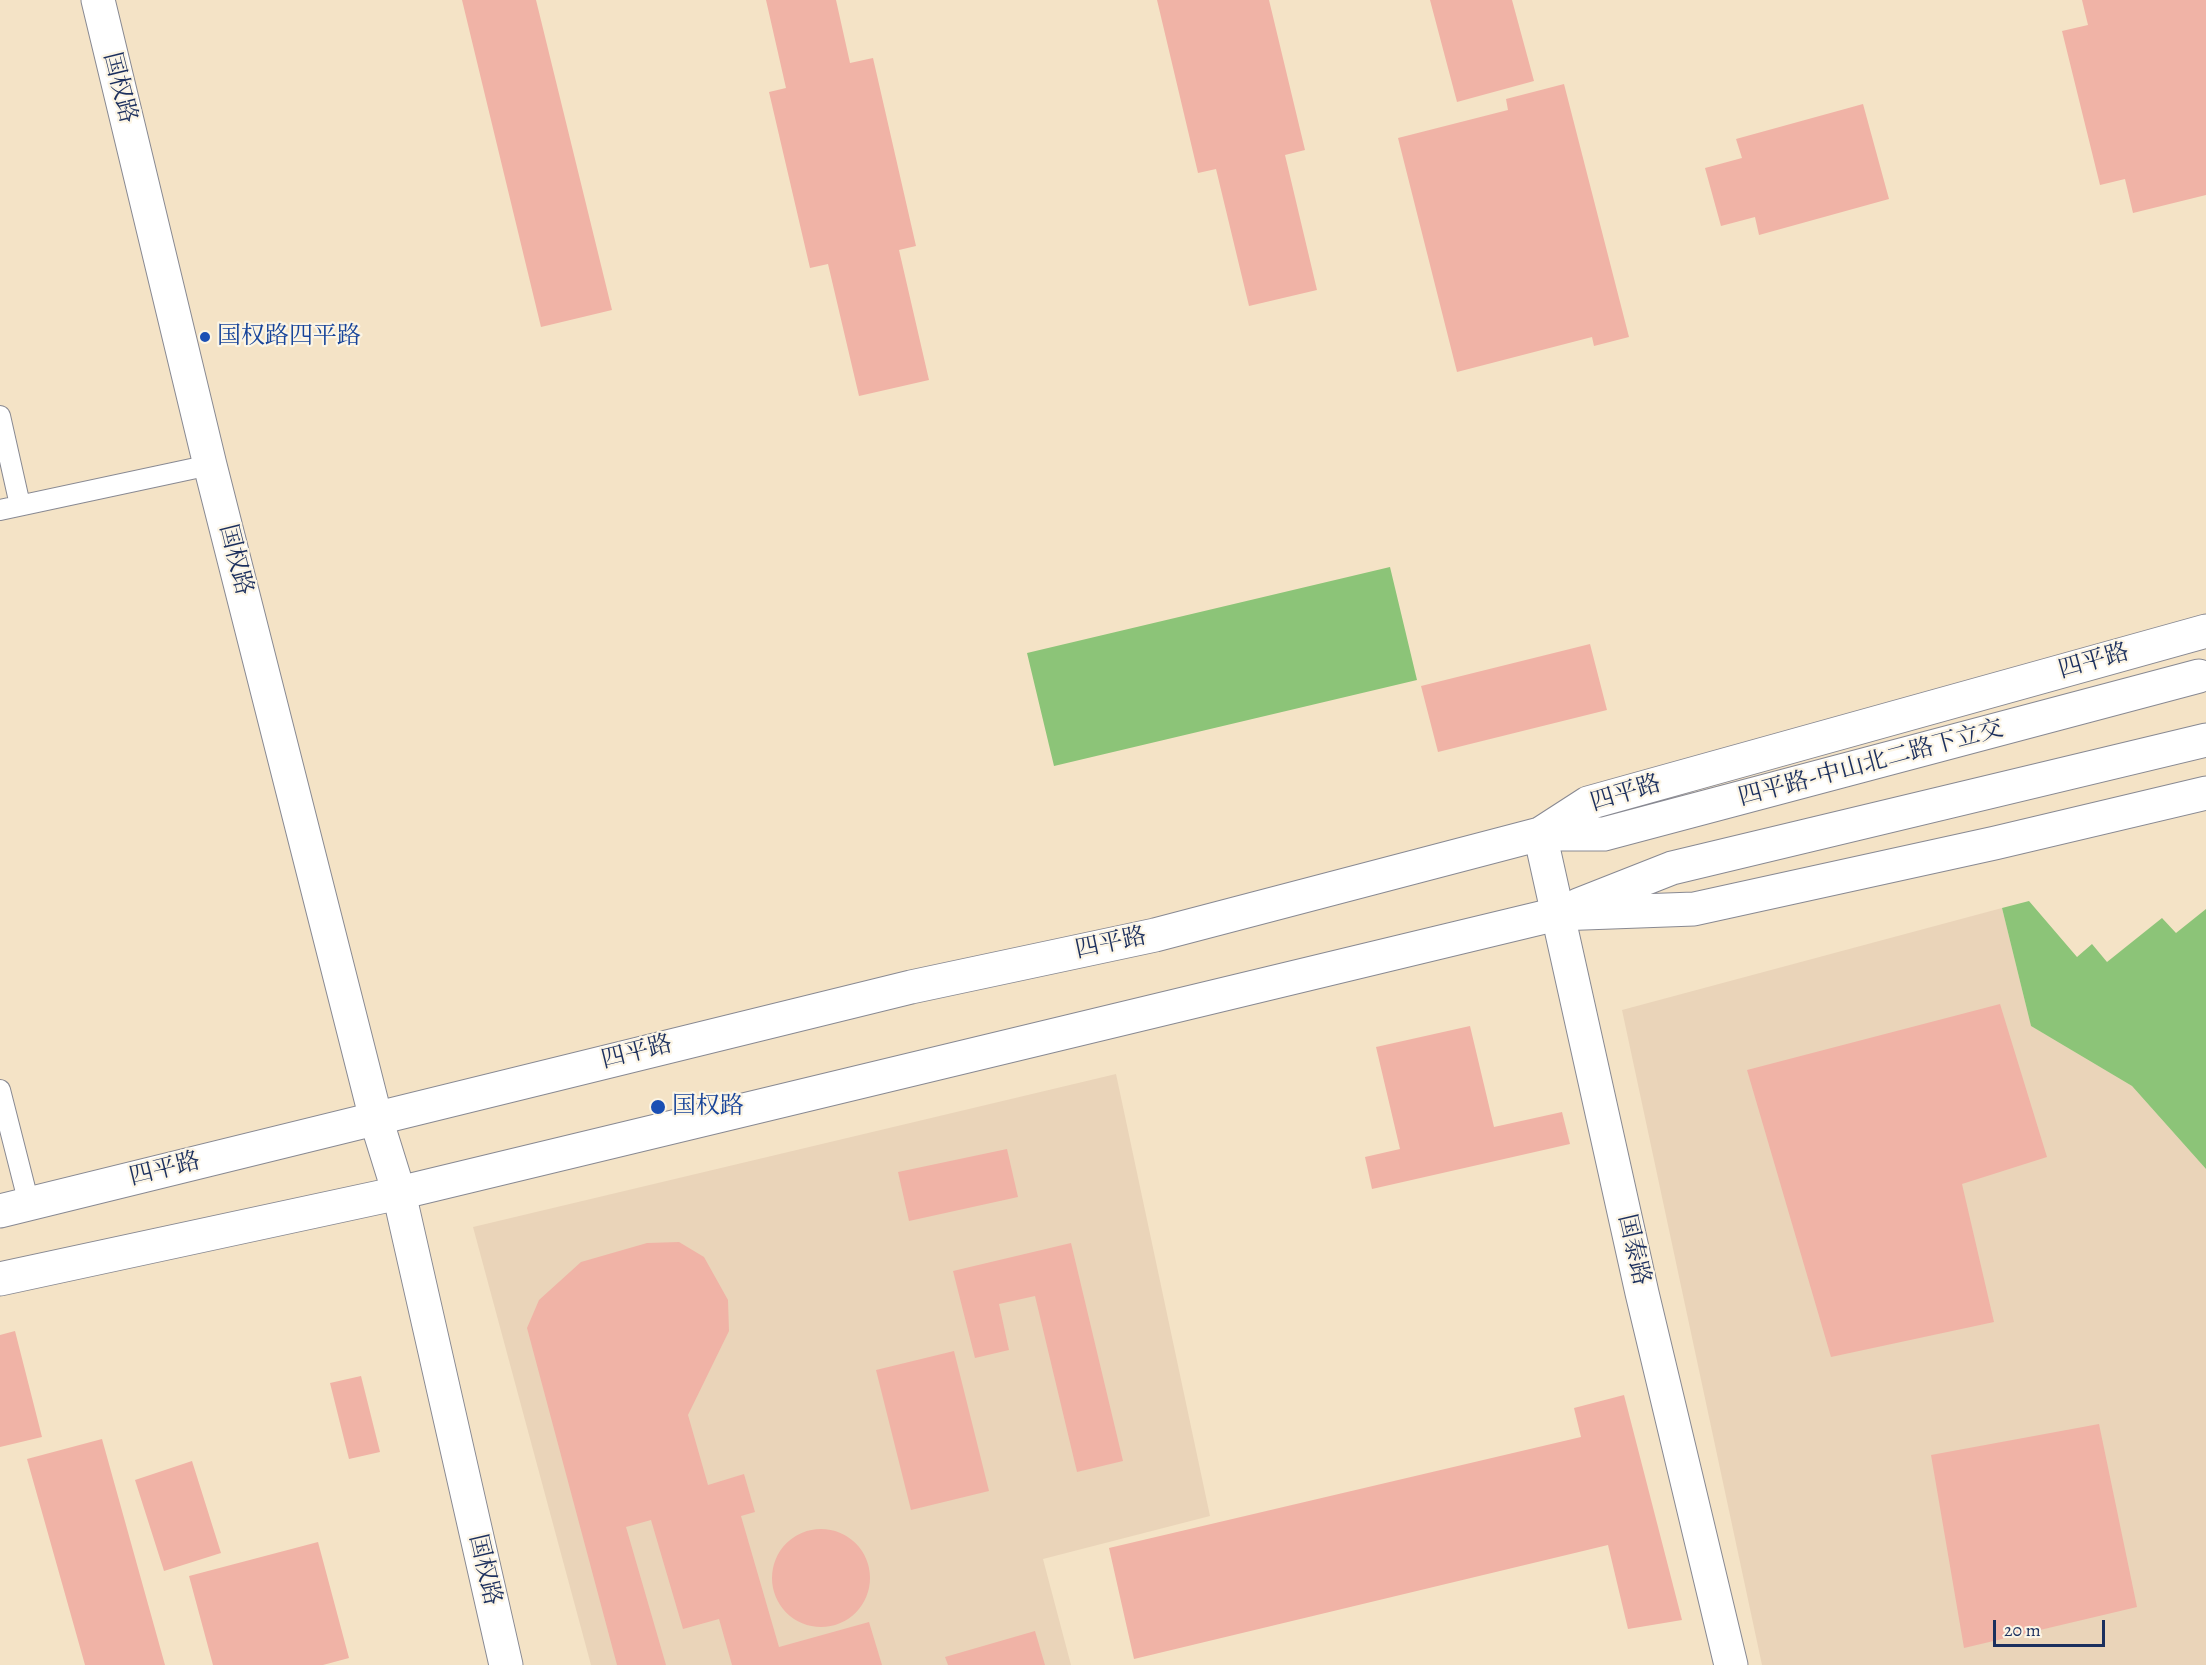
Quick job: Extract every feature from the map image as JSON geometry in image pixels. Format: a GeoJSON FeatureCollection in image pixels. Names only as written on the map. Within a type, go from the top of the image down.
{"type":"FeatureCollection","features":[{"type":"Feature","properties":{"kind":"main road","name":"国权路"},"geometry":{"type":"LineString","coordinates":[[98,0],[210,465],[376,1119],[399,1193],[506,1665]]}},
{"type":"Feature","properties":{"kind":"main road","name":"四平路"},"geometry":{"type":"LineString","coordinates":[[14,1207],[911,987],[1155,935],[1540,834],[1588,803],[2206,631]]}},
{"type":"Feature","properties":{"kind":"main road","name":"四平路-中山北二路下立交"},"geometry":{"type":"LineString","coordinates":[[1540,834],[1604,834],[2199,676]]}},
{"type":"Feature","properties":{"kind":"main road"},"geometry":{"type":"LineString","coordinates":[[0,1279],[399,1193],[1557,914],[1672,868],[2206,740]]}},
{"type":"Feature","properties":{"kind":"main road"},"geometry":{"type":"LineString","coordinates":[[1557,914],[1694,909],[1995,843],[2206,793]]}},
{"type":"Feature","properties":{"kind":"main road","name":"国泰路"},"geometry":{"type":"LineString","coordinates":[[1540,834],[1642,1293],[1731,1665]]}},
{"type":"Feature","properties":{"kind":"lane"},"geometry":{"type":"LineString","coordinates":[[0,416],[20,505]]}},
{"type":"Feature","properties":{"kind":"lane"},"geometry":{"type":"LineString","coordinates":[[0,510],[210,465]]}},
{"type":"Feature","properties":{"kind":"lane"},"geometry":{"type":"LineString","coordinates":[[0,1090],[14,1207]]}},
{"type":"Feature","properties":{"kind":"shaded area"},"geometry":{"type":"Polygon","coordinates":[[[2002,908],[2031,1026],[2132,1086],[2206,1169],[2206,1665],[1762,1665],[1622,1010],[2002,908]]]}},
{"type":"Feature","properties":{"kind":"shaded area"},"geometry":{"type":"Polygon","coordinates":[[[1116,1074],[1210,1516],[1043,1559],[1071,1665],[591,1665],[473,1227],[1116,1074]]]}},
{"type":"Feature","properties":{"kind":"green space"},"geometry":{"type":"Polygon","coordinates":[[[1390,567],[1417,680],[1054,766],[1027,653],[1390,567]]]}},
{"type":"Feature","properties":{"kind":"green space"},"geometry":{"type":"Polygon","coordinates":[[[2029,901],[2077,957],[2092,944],[2107,962],[2162,918],[2176,933],[2206,909],[2206,1169],[2132,1086],[2031,1026],[2002,908],[2029,901]]]}},
{"type":"Feature","properties":{"kind":"building"},"geometry":{"type":"Polygon","coordinates":[[[462,0],[536,0],[612,310],[541,327],[462,0]]]}},
{"type":"Feature","properties":{"kind":"building"},"geometry":{"type":"Polygon","coordinates":[[[766,0],[836,0],[850,63],[873,58],[916,246],[899,250],[929,380],[859,396],[828,264],[810,268],[769,92],[786,88],[766,0]]]}},
{"type":"Feature","properties":{"kind":"building"},"geometry":{"type":"Polygon","coordinates":[[[1157,0],[1269,0],[1305,150],[1285,155],[1317,290],[1249,306],[1216,169],[1198,173],[1157,0]]]}},
{"type":"Feature","properties":{"kind":"building"},"geometry":{"type":"Polygon","coordinates":[[[1430,0],[1512,0],[1534,81],[1457,102],[1430,0]]]}},
{"type":"Feature","properties":{"kind":"building"},"geometry":{"type":"Polygon","coordinates":[[[2082,0],[2206,0],[2206,195],[2133,213],[2125,179],[2100,185],[2062,31],[2088,25],[2082,0]]]}},
{"type":"Feature","properties":{"kind":"building"},"geometry":{"type":"Polygon","coordinates":[[[1564,84],[1629,337],[1594,346],[1592,337],[1457,372],[1398,138],[1508,110],[1506,99],[1564,84]]]}},
{"type":"Feature","properties":{"kind":"building"},"geometry":{"type":"Polygon","coordinates":[[[1863,104],[1889,199],[1759,235],[1755,217],[1721,226],[1705,168],[1742,158],[1736,139],[1863,104]]]}},
{"type":"Feature","properties":{"kind":"building"},"geometry":{"type":"Polygon","coordinates":[[[1590,644],[1607,710],[1438,752],[1421,686],[1590,644]]]}},
{"type":"Feature","properties":{"kind":"building"},"geometry":{"type":"Polygon","coordinates":[[[2000,1004],[2047,1157],[1962,1184],[1994,1322],[1831,1357],[1747,1070],[2000,1004]]]}},
{"type":"Feature","properties":{"kind":"building"},"geometry":{"type":"Polygon","coordinates":[[[1470,1026],[1494,1127],[1562,1112],[1570,1144],[1372,1189],[1365,1157],[1400,1149],[1376,1047],[1470,1026]]]}},
{"type":"Feature","properties":{"kind":"building"},"geometry":{"type":"Polygon","coordinates":[[[1007,1149],[1018,1197],[909,1221],[898,1172],[1007,1149]]]}},
{"type":"Feature","properties":{"kind":"building"},"geometry":{"type":"Polygon","coordinates":[[[679,1242],[704,1257],[728,1300],[729,1331],[688,1415],[708,1485],[744,1474],[755,1512],[741,1516],[779,1647],[869,1622],[882,1665],[732,1665],[719,1619],[683,1629],[651,1520],[626,1527],[666,1665],[617,1665],[527,1328],[539,1300],[581,1262],[647,1243],[679,1242]]]}},
{"type":"Feature","properties":{"kind":"building"},"geometry":{"type":"Polygon","coordinates":[[[1071,1243],[1123,1461],[1077,1472],[1035,1296],[999,1304],[1009,1350],[975,1358],[953,1271],[1071,1243]]]}},
{"type":"Feature","properties":{"kind":"building"},"geometry":{"type":"Polygon","coordinates":[[[15,1331],[42,1437],[0,1447],[0,1335],[15,1331]]]}},
{"type":"Feature","properties":{"kind":"building"},"geometry":{"type":"Polygon","coordinates":[[[954,1351],[989,1491],[911,1510],[876,1370],[954,1351]]]}},
{"type":"Feature","properties":{"kind":"building"},"geometry":{"type":"Polygon","coordinates":[[[361,1376],[380,1452],[349,1459],[330,1383],[361,1376]]]}},
{"type":"Feature","properties":{"kind":"building"},"geometry":{"type":"Polygon","coordinates":[[[1624,1395],[1682,1620],[1628,1629],[1608,1545],[1134,1659],[1109,1548],[1581,1437],[1574,1408],[1624,1395]]]}},
{"type":"Feature","properties":{"kind":"building"},"geometry":{"type":"Polygon","coordinates":[[[2099,1424],[2137,1607],[1964,1648],[1931,1455],[2099,1424]]]}},
{"type":"Feature","properties":{"kind":"building"},"geometry":{"type":"Polygon","coordinates":[[[102,1439],[165,1665],[85,1665],[27,1459],[102,1439]]]}},
{"type":"Feature","properties":{"kind":"building"},"geometry":{"type":"Polygon","coordinates":[[[192,1461],[221,1553],[164,1571],[135,1480],[192,1461]]]}},
{"type":"Feature","properties":{"kind":"building"},"geometry":{"type":"Polygon","coordinates":[[[821,1529],[840,1532],[856,1543],[867,1559],[870,1578],[867,1597],[856,1613],[840,1624],[821,1627],[802,1624],[786,1613],[775,1597],[772,1578],[775,1559],[786,1543],[802,1532],[821,1529]]]}},
{"type":"Feature","properties":{"kind":"building"},"geometry":{"type":"Polygon","coordinates":[[[318,1542],[349,1658],[323,1665],[213,1665],[189,1576],[318,1542]]]}},
{"type":"Feature","properties":{"kind":"building"},"geometry":{"type":"Polygon","coordinates":[[[1035,1631],[1045,1665],[948,1665],[945,1657],[1035,1631]]]}},
{"type":"Feature","properties":{"kind":"place","name":"国权路四平路"},"geometry":{"type":"Point","coordinates":[205,337]}},
{"type":"Feature","properties":{"kind":"place","name":"国权路"},"geometry":{"type":"Point","coordinates":[658,1107]}}]}
